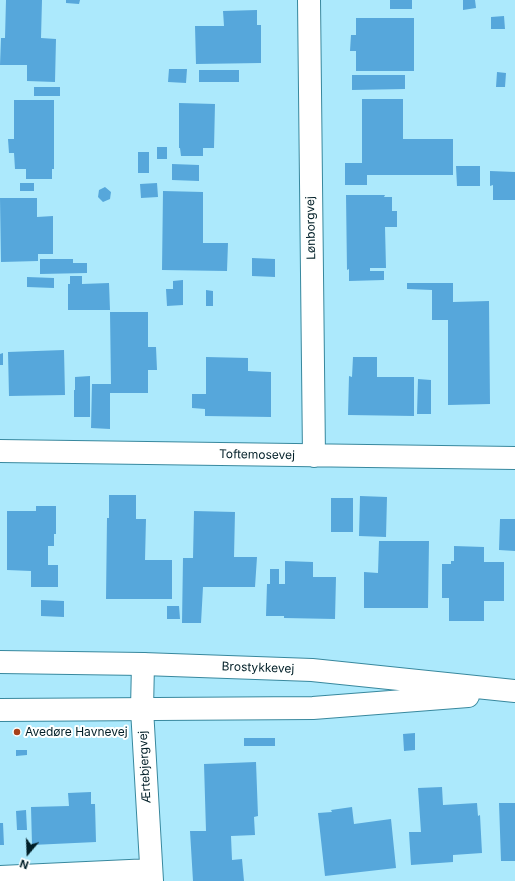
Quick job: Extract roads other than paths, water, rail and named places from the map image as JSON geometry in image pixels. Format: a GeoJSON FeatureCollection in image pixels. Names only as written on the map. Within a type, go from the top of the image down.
{"type":"FeatureCollection","features":[{"type":"Feature","properties":{"kind":"street","name":"Lønborgvej"},"geometry":{"type":"LineString","coordinates":[[309,0],[314,456]]}},
{"type":"Feature","properties":{"kind":"street","name":"Toftemosevej"},"geometry":{"type":"LineString","coordinates":[[0,451],[515,458]]}},
{"type":"Feature","properties":{"kind":"street","name":"Brostykkevej"},"geometry":{"type":"LineString","coordinates":[[0,662],[143,664],[312,670],[515,692]]}},
{"type":"Feature","properties":{"kind":"street","name":"Ærtebjergvej"},"geometry":{"type":"LineString","coordinates":[[0,877],[152,876],[142,709],[143,664]]}},
{"type":"Feature","properties":{"kind":"street","name":"Brostykkevej"},"geometry":{"type":"LineString","coordinates":[[0,710],[313,708],[515,692]]}},
{"type":"Feature","properties":{"kind":"place","name":"Avedøre Havnevej"},"geometry":{"type":"Point","coordinates":[17,732]}}]}
